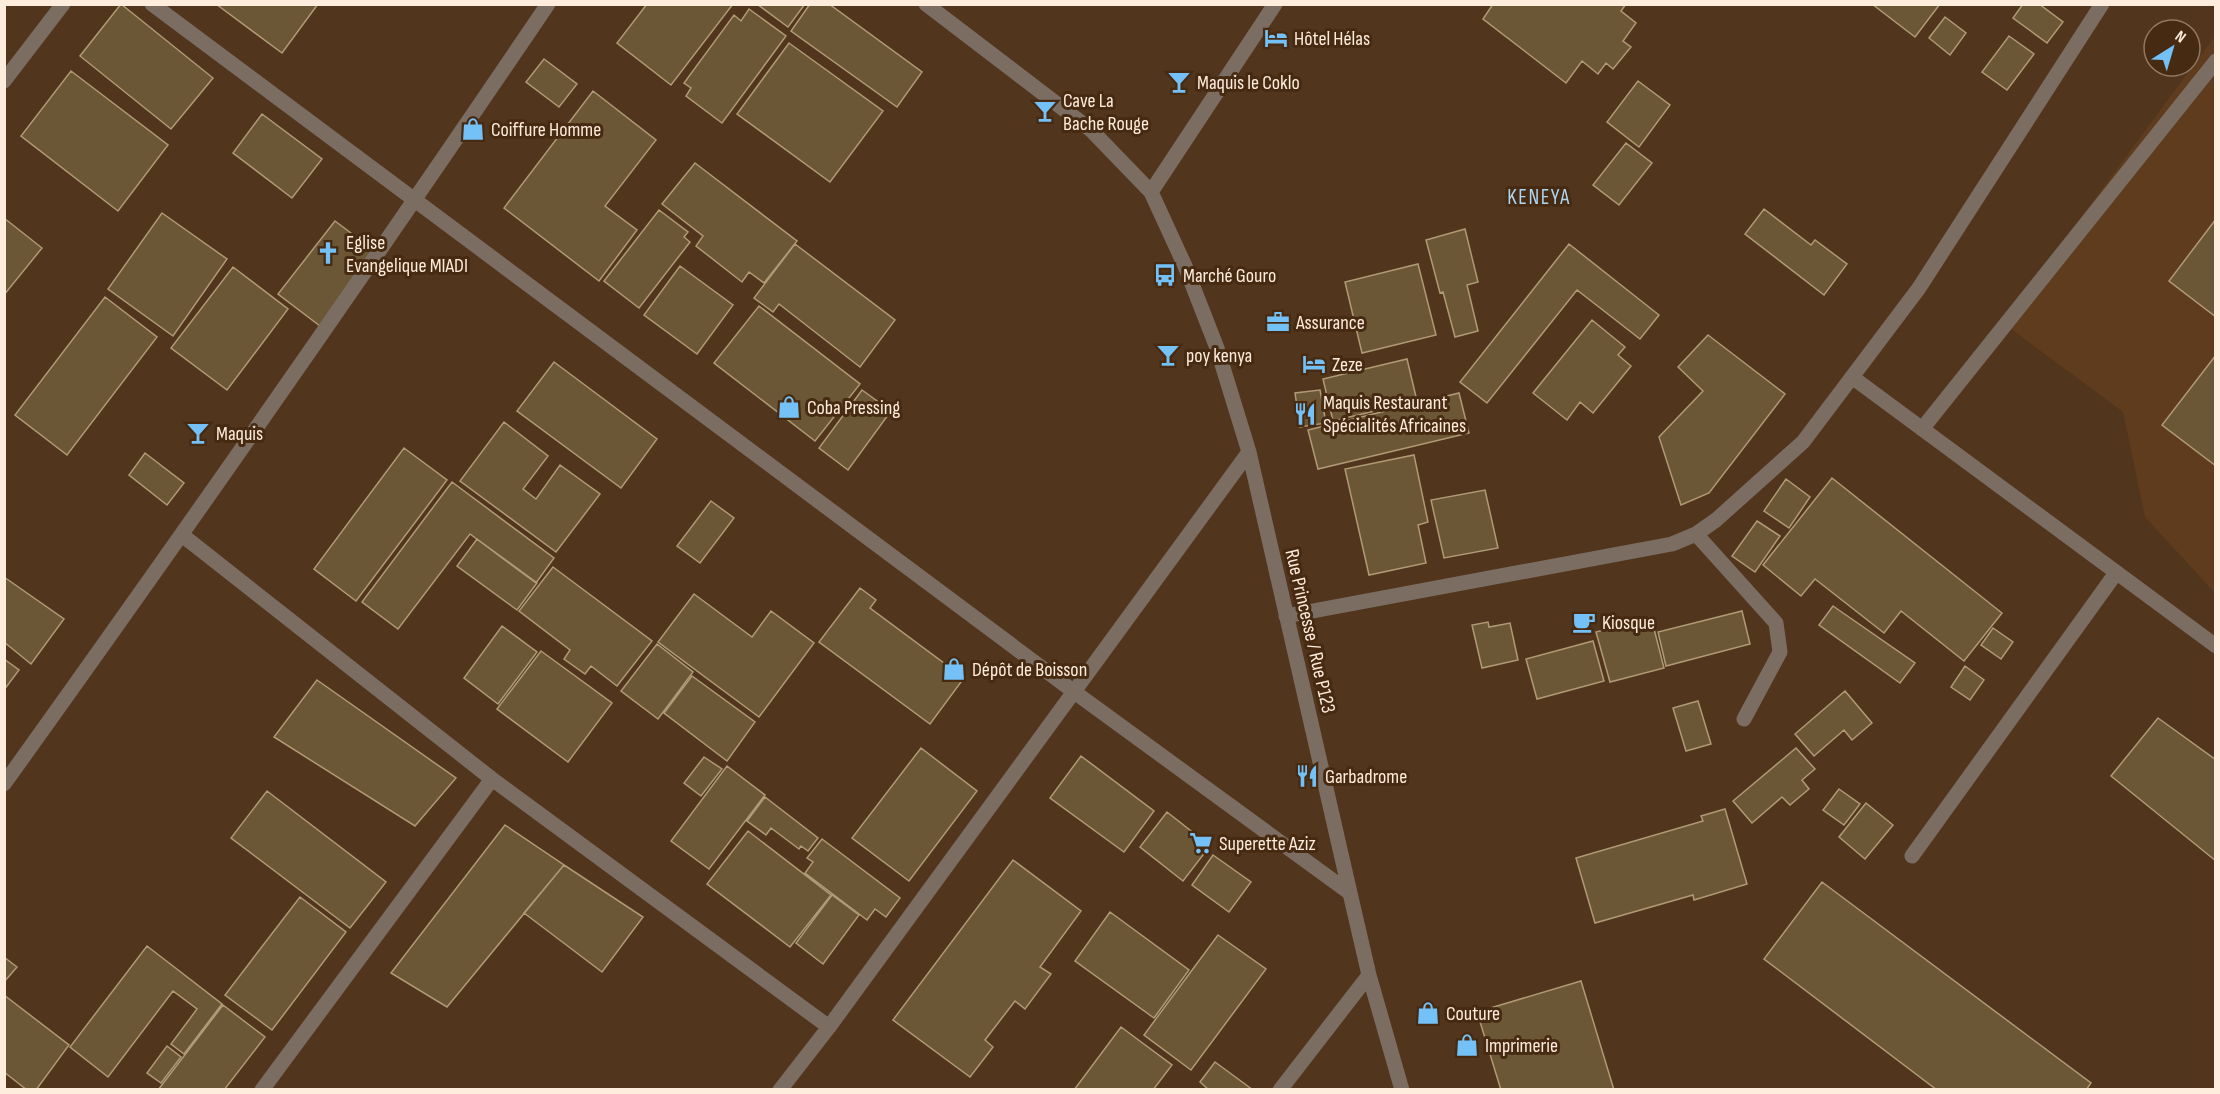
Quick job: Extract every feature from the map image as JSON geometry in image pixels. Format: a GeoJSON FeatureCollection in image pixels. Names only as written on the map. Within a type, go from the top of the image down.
{"type":"FeatureCollection","features":[{"type":"Feature","properties":{"kind":"street"},"geometry":{"type":"LineString","coordinates":[[4,81],[63,4]]}},
{"type":"Feature","properties":{"kind":"street"},"geometry":{"type":"LineString","coordinates":[[152,4],[1073,691],[1350,893]]}},
{"type":"Feature","properties":{"kind":"street"},"geometry":{"type":"LineString","coordinates":[[4,784],[182,536],[548,4]]}},
{"type":"Feature","properties":{"kind":"street","name":"Rue Princesse / Rue P123"},"geometry":{"type":"LineString","coordinates":[[926,4],[1091,130],[1151,192],[1185,266],[1217,348],[1249,452],[1369,975],[1402,1089]]}},
{"type":"Feature","properties":{"kind":"street"},"geometry":{"type":"LineString","coordinates":[[1151,192],[1275,4]]}},
{"type":"Feature","properties":{"kind":"street"},"geometry":{"type":"LineString","coordinates":[[1286,616],[1672,544],[1696,534],[1716,520],[1803,442],[1919,288],[2102,4]]}},
{"type":"Feature","properties":{"kind":"street"},"geometry":{"type":"LineString","coordinates":[[1922,429],[2216,61]]}},
{"type":"Feature","properties":{"kind":"street"},"geometry":{"type":"LineString","coordinates":[[1852,377],[2216,646]]}},
{"type":"Feature","properties":{"kind":"street"},"geometry":{"type":"LineString","coordinates":[[780,1089],[829,1027],[1249,452]]}},
{"type":"Feature","properties":{"kind":"street"},"geometry":{"type":"LineString","coordinates":[[1696,534],[1776,622],[1780,652],[1744,719]]}},
{"type":"Feature","properties":{"kind":"street"},"geometry":{"type":"LineString","coordinates":[[182,536],[492,780],[829,1027]]}},
{"type":"Feature","properties":{"kind":"street"},"geometry":{"type":"LineString","coordinates":[[1912,856],[2116,573]]}},
{"type":"Feature","properties":{"kind":"street"},"geometry":{"type":"LineString","coordinates":[[262,1089],[492,780]]}},
{"type":"Feature","properties":{"kind":"street"},"geometry":{"type":"LineString","coordinates":[[1280,1089],[1369,975]]}},
{"type":"Feature","properties":{"kind":"shaded area"},"geometry":{"type":"Polygon","coordinates":[[[2215,36],[2215,593],[2145,517],[2123,412],[2003,323],[2184,78],[2202,78],[2202,54],[2215,36]]]}},
{"type":"Feature","properties":{"kind":"building"},"geometry":{"type":"Polygon","coordinates":[[[121,4],[213,78],[171,129],[80,56],[121,4]]]}},
{"type":"Feature","properties":{"kind":"building"},"geometry":{"type":"Polygon","coordinates":[[[216,4],[318,4],[282,53],[216,4]]]}},
{"type":"Feature","properties":{"kind":"building"},"geometry":{"type":"Polygon","coordinates":[[[647,4],[733,4],[671,85],[617,43],[647,4]]]}},
{"type":"Feature","properties":{"kind":"building"},"geometry":{"type":"Polygon","coordinates":[[[757,4],[805,4],[788,27],[757,4]]]}},
{"type":"Feature","properties":{"kind":"building"},"geometry":{"type":"Polygon","coordinates":[[[810,4],[829,4],[922,72],[897,107],[791,31],[810,4]]]}},
{"type":"Feature","properties":{"kind":"building"},"geometry":{"type":"Polygon","coordinates":[[[1493,4],[1626,4],[1621,11],[1636,23],[1623,41],[1631,47],[1613,69],[1606,63],[1598,74],[1582,61],[1566,83],[1483,19],[1493,4]]]}},
{"type":"Feature","properties":{"kind":"building"},"geometry":{"type":"Polygon","coordinates":[[[1872,4],[1940,4],[1915,37],[1872,4]]]}},
{"type":"Feature","properties":{"kind":"building"},"geometry":{"type":"Polygon","coordinates":[[[2023,4],[2039,4],[2063,22],[2047,43],[2013,18],[2023,4]]]}},
{"type":"Feature","properties":{"kind":"building"},"geometry":{"type":"Polygon","coordinates":[[[749,9],[786,36],[722,123],[686,96],[691,88],[684,83],[734,15],[741,21],[749,9]]]}},
{"type":"Feature","properties":{"kind":"building"},"geometry":{"type":"Polygon","coordinates":[[[1945,17],[1966,33],[1950,55],[1929,38],[1945,17]]]}},
{"type":"Feature","properties":{"kind":"building"},"geometry":{"type":"Polygon","coordinates":[[[2009,36],[2034,54],[2007,90],[1982,72],[2009,36]]]}},
{"type":"Feature","properties":{"kind":"building"},"geometry":{"type":"Polygon","coordinates":[[[789,43],[883,111],[830,182],[737,114],[789,43]]]}},
{"type":"Feature","properties":{"kind":"building"},"geometry":{"type":"Polygon","coordinates":[[[544,59],[577,84],[559,107],[526,82],[544,59]]]}},
{"type":"Feature","properties":{"kind":"building"},"geometry":{"type":"Polygon","coordinates":[[[71,71],[168,145],[118,211],[21,136],[71,71]]]}},
{"type":"Feature","properties":{"kind":"building"},"geometry":{"type":"Polygon","coordinates":[[[1638,81],[1670,105],[1639,147],[1607,122],[1638,81]]]}},
{"type":"Feature","properties":{"kind":"building"},"geometry":{"type":"Polygon","coordinates":[[[593,91],[656,140],[605,206],[637,230],[599,281],[504,208],[593,91]]]}},
{"type":"Feature","properties":{"kind":"building"},"geometry":{"type":"Polygon","coordinates":[[[262,114],[322,159],[292,198],[233,153],[262,114]]]}},
{"type":"Feature","properties":{"kind":"building"},"geometry":{"type":"Polygon","coordinates":[[[1626,143],[1652,163],[1619,205],[1593,185],[1626,143]]]}},
{"type":"Feature","properties":{"kind":"building"},"geometry":{"type":"Polygon","coordinates":[[[695,163],[797,241],[764,283],[749,272],[742,282],[696,246],[703,236],[662,204],[695,163]]]}},
{"type":"Feature","properties":{"kind":"building"},"geometry":{"type":"Polygon","coordinates":[[[1764,209],[1811,245],[1815,240],[1847,264],[1824,295],[1745,234],[1764,209]]]}},
{"type":"Feature","properties":{"kind":"building"},"geometry":{"type":"Polygon","coordinates":[[[659,210],[688,232],[684,237],[690,242],[639,308],[604,281],[659,210]]]}},
{"type":"Feature","properties":{"kind":"building"},"geometry":{"type":"Polygon","coordinates":[[[162,213],[227,259],[173,336],[108,289],[162,213]]]}},
{"type":"Feature","properties":{"kind":"building"},"geometry":{"type":"Polygon","coordinates":[[[4,218],[42,248],[4,295],[4,218]]]}},
{"type":"Feature","properties":{"kind":"building"},"geometry":{"type":"Polygon","coordinates":[[[2216,219],[2216,317],[2169,281],[2216,219]]]}},
{"type":"Feature","properties":{"kind":"building"},"geometry":{"type":"Polygon","coordinates":[[[335,221],[376,252],[320,326],[278,294],[335,221]]]}},
{"type":"Feature","properties":{"kind":"building"},"geometry":{"type":"Polygon","coordinates":[[[1465,229],[1478,282],[1467,285],[1478,331],[1455,337],[1426,240],[1465,229]]]}},
{"type":"Feature","properties":{"kind":"building"},"geometry":{"type":"Polygon","coordinates":[[[795,244],[895,320],[860,367],[779,304],[773,312],[754,298],[795,244]]]}},
{"type":"Feature","properties":{"kind":"building"},"geometry":{"type":"Polygon","coordinates":[[[1569,244],[1659,315],[1640,339],[1577,290],[1487,403],[1460,382],[1569,244]]]}},
{"type":"Feature","properties":{"kind":"building"},"geometry":{"type":"Polygon","coordinates":[[[1418,264],[1436,335],[1362,353],[1345,282],[1418,264]]]}},
{"type":"Feature","properties":{"kind":"building"},"geometry":{"type":"Polygon","coordinates":[[[680,266],[733,305],[697,354],[644,315],[680,266]]]}},
{"type":"Feature","properties":{"kind":"building"},"geometry":{"type":"Polygon","coordinates":[[[233,267],[288,309],[227,390],[171,348],[233,267]]]}},
{"type":"Feature","properties":{"kind":"building"},"geometry":{"type":"Polygon","coordinates":[[[105,297],[157,337],[67,455],[15,415],[105,297]]]}},
{"type":"Feature","properties":{"kind":"building"},"geometry":{"type":"Polygon","coordinates":[[[759,306],[860,384],[815,441],[714,363],[759,306]]]}},
{"type":"Feature","properties":{"kind":"building"},"geometry":{"type":"Polygon","coordinates":[[[1592,320],[1625,347],[1618,355],[1631,366],[1593,413],[1580,402],[1567,420],[1533,393],[1592,320]]]}},
{"type":"Feature","properties":{"kind":"building"},"geometry":{"type":"Polygon","coordinates":[[[1708,335],[1785,394],[1709,493],[1681,505],[1659,437],[1703,391],[1678,367],[1708,335]]]}},
{"type":"Feature","properties":{"kind":"building"},"geometry":{"type":"Polygon","coordinates":[[[2216,355],[2216,466],[2162,425],[2216,355]]]}},
{"type":"Feature","properties":{"kind":"building"},"geometry":{"type":"Polygon","coordinates":[[[1407,359],[1417,401],[1333,421],[1323,379],[1407,359]]]}},
{"type":"Feature","properties":{"kind":"building"},"geometry":{"type":"Polygon","coordinates":[[[554,362],[657,439],[621,488],[517,411],[554,362]]]}},
{"type":"Feature","properties":{"kind":"building"},"geometry":{"type":"Polygon","coordinates":[[[862,390],[891,411],[848,470],[819,448],[862,390]]]}},
{"type":"Feature","properties":{"kind":"building"},"geometry":{"type":"Polygon","coordinates":[[[1320,390],[1326,423],[1300,427],[1295,393],[1320,390]]]}},
{"type":"Feature","properties":{"kind":"building"},"geometry":{"type":"Polygon","coordinates":[[[1459,393],[1469,433],[1318,469],[1308,430],[1459,393]]]}},
{"type":"Feature","properties":{"kind":"building"},"geometry":{"type":"Polygon","coordinates":[[[504,422],[548,456],[523,489],[536,499],[560,465],[600,494],[556,552],[460,481],[504,422]]]}},
{"type":"Feature","properties":{"kind":"building"},"geometry":{"type":"Polygon","coordinates":[[[404,448],[447,480],[356,601],[314,569],[404,448]]]}},
{"type":"Feature","properties":{"kind":"building"},"geometry":{"type":"Polygon","coordinates":[[[145,453],[184,483],[167,505],[129,475],[145,453]]]}},
{"type":"Feature","properties":{"kind":"building"},"geometry":{"type":"Polygon","coordinates":[[[1414,455],[1428,522],[1418,525],[1426,563],[1369,575],[1345,469],[1414,455]]]}},
{"type":"Feature","properties":{"kind":"building"},"geometry":{"type":"Polygon","coordinates":[[[1832,478],[2002,613],[1964,661],[1901,611],[1884,633],[1815,579],[1801,596],[1763,565],[1832,478]]]}},
{"type":"Feature","properties":{"kind":"building"},"geometry":{"type":"Polygon","coordinates":[[[1786,479],[1810,497],[1789,528],[1764,511],[1786,479]]]}},
{"type":"Feature","properties":{"kind":"building"},"geometry":{"type":"Polygon","coordinates":[[[452,482],[554,558],[536,583],[470,534],[398,629],[362,602],[452,482]]]}},
{"type":"Feature","properties":{"kind":"building"},"geometry":{"type":"Polygon","coordinates":[[[1485,490],[1498,548],[1444,558],[1431,500],[1485,490]]]}},
{"type":"Feature","properties":{"kind":"building"},"geometry":{"type":"Polygon","coordinates":[[[711,501],[734,518],[700,563],[677,546],[711,501]]]}},
{"type":"Feature","properties":{"kind":"building"},"geometry":{"type":"Polygon","coordinates":[[[1757,521],[1780,536],[1755,572],[1732,556],[1757,521]]]}},
{"type":"Feature","properties":{"kind":"building"},"geometry":{"type":"Polygon","coordinates":[[[477,539],[537,583],[517,610],[457,566],[477,539]]]}},
{"type":"Feature","properties":{"kind":"building"},"geometry":{"type":"Polygon","coordinates":[[[553,567],[652,641],[617,686],[591,666],[585,674],[564,659],[570,650],[519,611],[553,567]]]}},
{"type":"Feature","properties":{"kind":"building"},"geometry":{"type":"Polygon","coordinates":[[[4,577],[64,619],[31,664],[4,642],[4,577]]]}},
{"type":"Feature","properties":{"kind":"building"},"geometry":{"type":"Polygon","coordinates":[[[860,588],[876,600],[870,608],[964,678],[930,724],[819,642],[860,588]]]}},
{"type":"Feature","properties":{"kind":"building"},"geometry":{"type":"Polygon","coordinates":[[[694,594],[752,637],[771,611],[814,643],[759,717],[658,642],[694,594]]]}},
{"type":"Feature","properties":{"kind":"building"},"geometry":{"type":"Polygon","coordinates":[[[1833,606],[1915,663],[1900,683],[1819,625],[1833,606]]]}},
{"type":"Feature","properties":{"kind":"building"},"geometry":{"type":"Polygon","coordinates":[[[1742,611],[1750,644],[1666,666],[1658,632],[1742,611]]]}},
{"type":"Feature","properties":{"kind":"building"},"geometry":{"type":"Polygon","coordinates":[[[1651,617],[1664,668],[1610,682],[1596,632],[1651,617]]]}},
{"type":"Feature","properties":{"kind":"building"},"geometry":{"type":"Polygon","coordinates":[[[1488,622],[1489,627],[1510,623],[1518,660],[1482,668],[1472,625],[1488,622]]]}},
{"type":"Feature","properties":{"kind":"building"},"geometry":{"type":"Polygon","coordinates":[[[502,626],[537,652],[498,704],[464,678],[502,626]]]}},
{"type":"Feature","properties":{"kind":"building"},"geometry":{"type":"Polygon","coordinates":[[[1993,628],[2013,642],[2001,659],[1981,645],[1993,628]]]}},
{"type":"Feature","properties":{"kind":"building"},"geometry":{"type":"Polygon","coordinates":[[[1593,641],[1604,681],[1537,699],[1526,659],[1593,641]]]}},
{"type":"Feature","properties":{"kind":"building"},"geometry":{"type":"Polygon","coordinates":[[[657,644],[693,672],[658,719],[621,691],[657,644]]]}},
{"type":"Feature","properties":{"kind":"building"},"geometry":{"type":"Polygon","coordinates":[[[541,651],[612,703],[568,762],[497,709],[541,651]]]}},
{"type":"Feature","properties":{"kind":"building"},"geometry":{"type":"Polygon","coordinates":[[[4,659],[19,670],[4,690],[4,659]]]}},
{"type":"Feature","properties":{"kind":"building"},"geometry":{"type":"Polygon","coordinates":[[[1965,666],[1984,680],[1970,700],[1951,687],[1965,666]]]}},
{"type":"Feature","properties":{"kind":"building"},"geometry":{"type":"Polygon","coordinates":[[[692,676],[755,722],[727,761],[664,713],[692,676]]]}},
{"type":"Feature","properties":{"kind":"building"},"geometry":{"type":"Polygon","coordinates":[[[317,680],[456,778],[415,826],[274,737],[317,680]]]}},
{"type":"Feature","properties":{"kind":"building"},"geometry":{"type":"Polygon","coordinates":[[[1845,691],[1872,723],[1852,740],[1844,730],[1814,756],[1795,734],[1845,691]]]}},
{"type":"Feature","properties":{"kind":"building"},"geometry":{"type":"Polygon","coordinates":[[[1698,701],[1711,744],[1686,751],[1673,708],[1698,701]]]}},
{"type":"Feature","properties":{"kind":"building"},"geometry":{"type":"Polygon","coordinates":[[[2158,718],[2216,760],[2216,861],[2111,776],[2158,718]]]}},
{"type":"Feature","properties":{"kind":"building"},"geometry":{"type":"Polygon","coordinates":[[[921,748],[977,791],[909,881],[852,838],[921,748]]]}},
{"type":"Feature","properties":{"kind":"building"},"geometry":{"type":"Polygon","coordinates":[[[1796,748],[1815,769],[1802,780],[1809,789],[1790,805],[1782,797],[1752,823],[1733,801],[1796,748]]]}},
{"type":"Feature","properties":{"kind":"building"},"geometry":{"type":"Polygon","coordinates":[[[1081,756],[1154,811],[1124,852],[1050,798],[1081,756]]]}},
{"type":"Feature","properties":{"kind":"building"},"geometry":{"type":"Polygon","coordinates":[[[704,757],[722,769],[701,796],[684,783],[704,757]]]}},
{"type":"Feature","properties":{"kind":"building"},"geometry":{"type":"Polygon","coordinates":[[[727,766],[765,795],[709,869],[671,841],[727,766]]]}},
{"type":"Feature","properties":{"kind":"building"},"geometry":{"type":"Polygon","coordinates":[[[1839,789],[1860,804],[1844,825],[1823,810],[1839,789]]]}},
{"type":"Feature","properties":{"kind":"building"},"geometry":{"type":"Polygon","coordinates":[[[267,791],[386,882],[350,928],[231,838],[267,791]]]}},
{"type":"Feature","properties":{"kind":"building"},"geometry":{"type":"Polygon","coordinates":[[[765,797],[818,838],[808,851],[801,846],[799,849],[771,828],[766,835],[747,821],[765,797]]]}},
{"type":"Feature","properties":{"kind":"building"},"geometry":{"type":"Polygon","coordinates":[[[1866,803],[1893,825],[1865,859],[1839,837],[1866,803]]]}},
{"type":"Feature","properties":{"kind":"building"},"geometry":{"type":"Polygon","coordinates":[[[1725,809],[1747,884],[1694,900],[1693,895],[1595,923],[1576,858],[1703,821],[1701,816],[1725,809]]]}},
{"type":"Feature","properties":{"kind":"building"},"geometry":{"type":"Polygon","coordinates":[[[1167,812],[1210,846],[1183,881],[1140,847],[1167,812]]]}},
{"type":"Feature","properties":{"kind":"building"},"geometry":{"type":"Polygon","coordinates":[[[505,825],[564,865],[447,1007],[391,973],[505,825]]]}},
{"type":"Feature","properties":{"kind":"building"},"geometry":{"type":"Polygon","coordinates":[[[748,831],[831,895],[790,947],[707,884],[748,831]]]}},
{"type":"Feature","properties":{"kind":"building"},"geometry":{"type":"Polygon","coordinates":[[[822,839],[900,898],[886,917],[875,909],[867,920],[805,873],[813,862],[807,858],[822,839]]]}},
{"type":"Feature","properties":{"kind":"building"},"geometry":{"type":"Polygon","coordinates":[[[1213,855],[1251,882],[1229,912],[1192,885],[1213,855]]]}},
{"type":"Feature","properties":{"kind":"building"},"geometry":{"type":"Polygon","coordinates":[[[1013,860],[1081,911],[1040,967],[1051,974],[1025,1009],[1015,1001],[985,1040],[993,1047],[970,1077],[893,1020],[1013,860]]]}},
{"type":"Feature","properties":{"kind":"building"},"geometry":{"type":"Polygon","coordinates":[[[564,865],[643,917],[602,972],[524,913],[564,865]]]}},
{"type":"Feature","properties":{"kind":"building"},"geometry":{"type":"Polygon","coordinates":[[[1822,882],[2091,1083],[2086,1090],[1937,1090],[1764,959],[1822,882]]]}},
{"type":"Feature","properties":{"kind":"building"},"geometry":{"type":"Polygon","coordinates":[[[832,895],[859,915],[823,964],[796,943],[832,895]]]}},
{"type":"Feature","properties":{"kind":"building"},"geometry":{"type":"Polygon","coordinates":[[[300,897],[346,932],[272,1030],[225,995],[300,897]]]}},
{"type":"Feature","properties":{"kind":"building"},"geometry":{"type":"Polygon","coordinates":[[[1110,912],[1189,970],[1154,1018],[1075,961],[1110,912]]]}},
{"type":"Feature","properties":{"kind":"building"},"geometry":{"type":"Polygon","coordinates":[[[1218,935],[1266,969],[1191,1070],[1144,1035],[1218,935]]]}},
{"type":"Feature","properties":{"kind":"building"},"geometry":{"type":"Polygon","coordinates":[[[147,946],[222,1004],[184,1054],[171,1044],[197,1009],[173,991],[108,1077],[70,1047],[147,946]]]}},
{"type":"Feature","properties":{"kind":"building"},"geometry":{"type":"Polygon","coordinates":[[[4,957],[17,967],[4,982],[4,957]]]}},
{"type":"Feature","properties":{"kind":"building"},"geometry":{"type":"Polygon","coordinates":[[[1581,981],[1614,1090],[1501,1090],[1477,1012],[1581,981]]]}},
{"type":"Feature","properties":{"kind":"building"},"geometry":{"type":"Polygon","coordinates":[[[4,995],[69,1045],[36,1090],[27,1090],[4,1072],[4,995]]]}},
{"type":"Feature","properties":{"kind":"building"},"geometry":{"type":"Polygon","coordinates":[[[223,1005],[265,1037],[224,1090],[158,1090],[223,1005]]]}},
{"type":"Feature","properties":{"kind":"building"},"geometry":{"type":"Polygon","coordinates":[[[1121,1027],[1172,1065],[1153,1090],[1074,1090],[1121,1027]]]}},
{"type":"Feature","properties":{"kind":"building"},"geometry":{"type":"Polygon","coordinates":[[[167,1046],[181,1057],[161,1083],[147,1073],[167,1046]]]}},
{"type":"Feature","properties":{"kind":"building"},"geometry":{"type":"Polygon","coordinates":[[[1215,1062],[1253,1090],[1209,1090],[1200,1082],[1215,1062]]]}},
{"type":"Feature","properties":{"kind":"place","name":"Hôtel Hélas"},"geometry":{"type":"Point","coordinates":[1276,38]}},
{"type":"Feature","properties":{"kind":"place","name":"Maquis le Coklo"},"geometry":{"type":"Point","coordinates":[1179,82]}},
{"type":"Feature","properties":{"kind":"place","name":"Cave La Bache Rouge"},"geometry":{"type":"Point","coordinates":[1045,111]}},
{"type":"Feature","properties":{"kind":"place","name":"Coiffure Homme"},"geometry":{"type":"Point","coordinates":[473,129]}},
{"type":"Feature","properties":{"kind":"place","name":"Eglise Evangelique MIADI"},"geometry":{"type":"Point","coordinates":[328,253]}},
{"type":"Feature","properties":{"kind":"place","name":"Marché Gouro"},"geometry":{"type":"Point","coordinates":[1165,275]}},
{"type":"Feature","properties":{"kind":"place","name":"Assurance"},"geometry":{"type":"Point","coordinates":[1278,322]}},
{"type":"Feature","properties":{"kind":"place","name":"poy kenya"},"geometry":{"type":"Point","coordinates":[1168,355]}},
{"type":"Feature","properties":{"kind":"place","name":"Zeze"},"geometry":{"type":"Point","coordinates":[1314,364]}},
{"type":"Feature","properties":{"kind":"place","name":"Coba Pressing"},"geometry":{"type":"Point","coordinates":[789,407]}},
{"type":"Feature","properties":{"kind":"place","name":"Maquis Restaurant Spécialités Africaines"},"geometry":{"type":"Point","coordinates":[1305,414]}},
{"type":"Feature","properties":{"kind":"place","name":"Maquis"},"geometry":{"type":"Point","coordinates":[198,433]}},
{"type":"Feature","properties":{"kind":"place","name":"Kiosque"},"geometry":{"type":"Point","coordinates":[1584,622]}},
{"type":"Feature","properties":{"kind":"place","name":"Dépôt de Boisson"},"geometry":{"type":"Point","coordinates":[954,669]}},
{"type":"Feature","properties":{"kind":"place","name":"Garbadrome"},"geometry":{"type":"Point","coordinates":[1307,776]}},
{"type":"Feature","properties":{"kind":"place","name":"Superette Aziz"},"geometry":{"type":"Point","coordinates":[1201,843]}},
{"type":"Feature","properties":{"kind":"place","name":"Couture"},"geometry":{"type":"Point","coordinates":[1428,1013]}},
{"type":"Feature","properties":{"kind":"place","name":"Imprimerie"},"geometry":{"type":"Point","coordinates":[1467,1045]}},
{"type":"Feature","properties":{"kind":"district","name":"KENEYA"},"geometry":{"type":"Point","coordinates":[1539,197]}}]}
